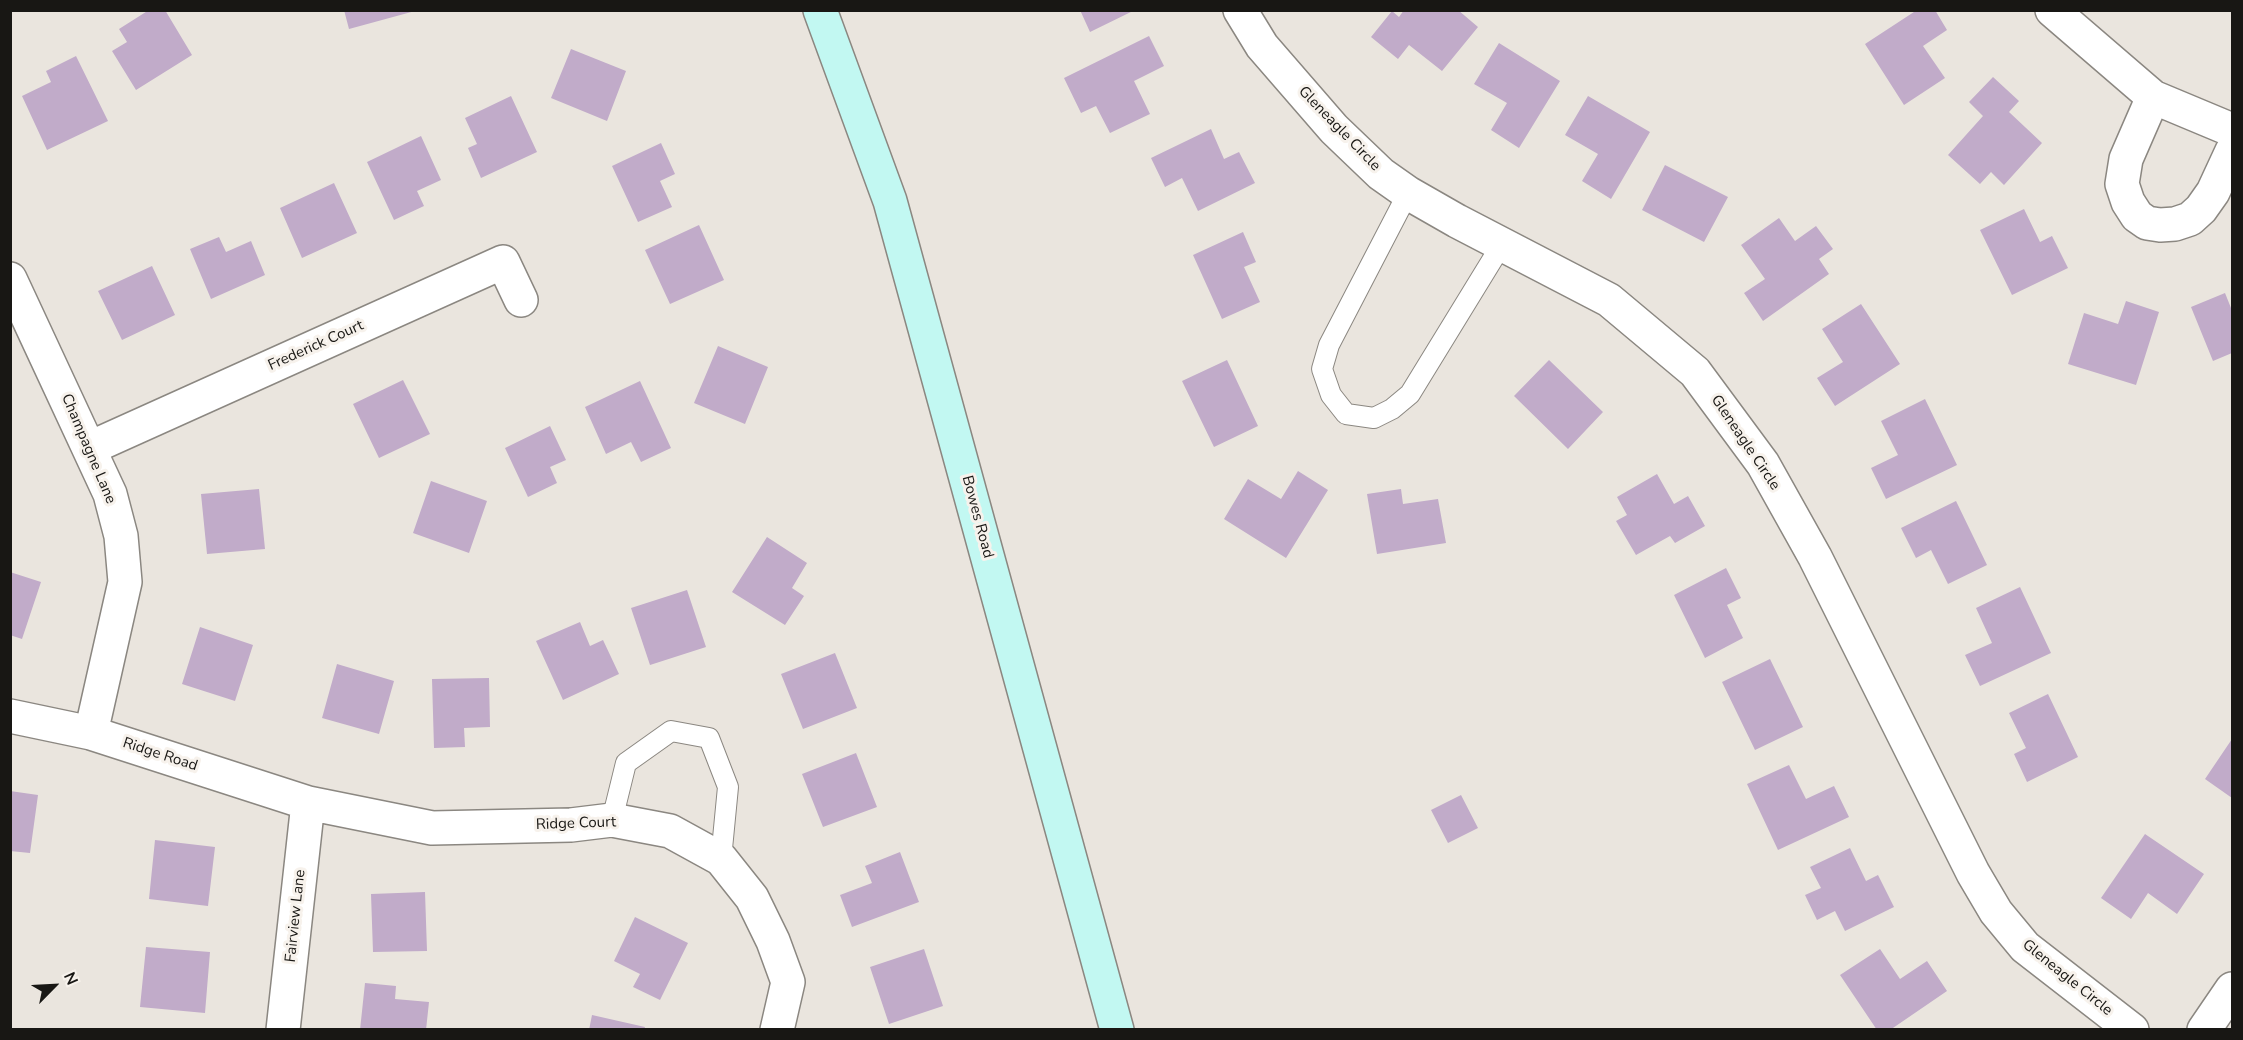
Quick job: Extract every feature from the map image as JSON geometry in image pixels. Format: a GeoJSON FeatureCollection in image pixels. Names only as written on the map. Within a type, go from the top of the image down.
{"type":"FeatureCollection","features":[{"type":"Feature","properties":{"kind":"main road","name":"Bowes Road"},"geometry":{"type":"LineString","coordinates":[[820,10],[890,201],[1117,1029]]}},
{"type":"Feature","properties":{"kind":"street","name":"Gleneagle Circle"},"geometry":{"type":"LineString","coordinates":[[1240,10],[1262,46],[1334,129],[1382,174],[1408,193],[1609,300],[1695,372],[1763,464],[1804,536],[1973,873],[1996,912],[2025,947],[2132,1029]]}},
{"type":"Feature","properties":{"kind":"street"},"geometry":{"type":"LineString","coordinates":[[2052,10],[2153,97],[2232,130]]}},
{"type":"Feature","properties":{"kind":"street"},"geometry":{"type":"LineString","coordinates":[[2153,97],[2126,159],[2122,184],[2128,202],[2137,216],[2147,222],[2160,225],[2175,224],[2190,219],[2201,209],[2213,192],[2232,151]]}},
{"type":"Feature","properties":{"kind":"street","name":"Frederick Court"},"geometry":{"type":"LineString","coordinates":[[90,448],[503,262],[521,300]]}},
{"type":"Feature","properties":{"kind":"street","name":"Champagne Lane"},"geometry":{"type":"LineString","coordinates":[[10,279],[110,494],[121,536],[125,582],[91,733]]}},
{"type":"Feature","properties":{"kind":"street","name":"Ridge Road"},"geometry":{"type":"LineString","coordinates":[[10,716],[91,733],[308,803]]}},
{"type":"Feature","properties":{"kind":"street","name":"Ridge Court"},"geometry":{"type":"LineString","coordinates":[[308,803],[432,828],[571,825],[612,820],[670,831],[721,859],[752,898],[773,941],[788,982],[777,1029]]}},
{"type":"Feature","properties":{"kind":"street","name":"Fairview Lane"},"geometry":{"type":"LineString","coordinates":[[283,1029],[308,803]]}},
{"type":"Feature","properties":{"kind":"street"},"geometry":{"type":"LineString","coordinates":[[2204,1029],[2232,989]]}},
{"type":"Feature","properties":{"kind":"lane"},"geometry":{"type":"LineString","coordinates":[[1408,193],[1329,345],[1322,369],[1331,395],[1346,414],[1374,418],[1392,409],[1410,394],[1502,244]]}},
{"type":"Feature","properties":{"kind":"lane"},"geometry":{"type":"LineString","coordinates":[[612,820],[626,763],[671,731],[709,738],[728,787],[721,859]]}},
{"type":"Feature","properties":{"kind":"building"},"geometry":{"type":"Polygon","coordinates":[[[149,10],[165,10],[192,55],[136,90],[112,51],[127,42],[119,29],[149,10]]]}},
{"type":"Feature","properties":{"kind":"building"},"geometry":{"type":"Polygon","coordinates":[[[344,10],[415,10],[415,11],[349,29],[344,10]]]}},
{"type":"Feature","properties":{"kind":"building"},"geometry":{"type":"Polygon","coordinates":[[[1080,10],[1135,10],[1090,32],[1080,10]]]}},
{"type":"Feature","properties":{"kind":"building"},"geometry":{"type":"Polygon","coordinates":[[[1404,10],[1458,10],[1478,27],[1442,71],[1409,45],[1398,59],[1371,37],[1392,11],[1399,17],[1404,10]]]}},
{"type":"Feature","properties":{"kind":"building"},"geometry":{"type":"Polygon","coordinates":[[[1917,10],[1935,10],[1947,30],[1923,46],[1945,78],[1904,105],[1865,44],[1917,10]]]}},
{"type":"Feature","properties":{"kind":"building"},"geometry":{"type":"Polygon","coordinates":[[[1149,36],[1164,66],[1134,81],[1150,114],[1110,133],[1096,106],[1081,113],[1064,78],[1149,36]]]}},
{"type":"Feature","properties":{"kind":"building"},"geometry":{"type":"Polygon","coordinates":[[[1499,43],[1560,81],[1519,148],[1491,130],[1507,103],[1474,84],[1499,43]]]}},
{"type":"Feature","properties":{"kind":"building"},"geometry":{"type":"Polygon","coordinates":[[[571,49],[626,71],[607,121],[551,98],[571,49]]]}},
{"type":"Feature","properties":{"kind":"building"},"geometry":{"type":"Polygon","coordinates":[[[76,56],[108,121],[47,150],[22,96],[51,82],[46,71],[76,56]]]}},
{"type":"Feature","properties":{"kind":"building"},"geometry":{"type":"Polygon","coordinates":[[[1993,77],[2019,101],[2009,112],[2042,143],[2004,185],[1991,172],[1980,184],[1948,155],[1983,116],[1969,102],[1993,77]]]}},
{"type":"Feature","properties":{"kind":"building"},"geometry":{"type":"Polygon","coordinates":[[[511,96],[537,152],[481,178],[468,148],[477,144],[465,118],[511,96]]]}},
{"type":"Feature","properties":{"kind":"building"},"geometry":{"type":"Polygon","coordinates":[[[1588,96],[1650,132],[1611,199],[1582,181],[1598,154],[1565,135],[1588,96]]]}},
{"type":"Feature","properties":{"kind":"building"},"geometry":{"type":"Polygon","coordinates":[[[1211,129],[1224,159],[1239,152],[1255,183],[1198,211],[1182,178],[1165,187],[1151,158],[1211,129]]]}},
{"type":"Feature","properties":{"kind":"building"},"geometry":{"type":"Polygon","coordinates":[[[421,136],[441,180],[417,191],[424,206],[394,220],[367,162],[421,136]]]}},
{"type":"Feature","properties":{"kind":"building"},"geometry":{"type":"Polygon","coordinates":[[[661,143],[675,174],[660,181],[672,207],[638,222],[612,166],[661,143]]]}},
{"type":"Feature","properties":{"kind":"building"},"geometry":{"type":"Polygon","coordinates":[[[1665,165],[1728,197],[1704,242],[1642,210],[1665,165]]]}},
{"type":"Feature","properties":{"kind":"building"},"geometry":{"type":"Polygon","coordinates":[[[334,183],[357,233],[302,258],[280,208],[334,183]]]}},
{"type":"Feature","properties":{"kind":"building"},"geometry":{"type":"Polygon","coordinates":[[[2024,209],[2040,242],[2052,236],[2068,268],[2012,295],[1980,230],[2024,209]]]}},
{"type":"Feature","properties":{"kind":"building"},"geometry":{"type":"Polygon","coordinates":[[[1779,218],[1795,241],[1816,226],[1833,249],[1819,259],[1829,274],[1763,321],[1744,293],[1765,279],[1741,245],[1779,218]]]}},
{"type":"Feature","properties":{"kind":"building"},"geometry":{"type":"Polygon","coordinates":[[[699,225],[724,280],[670,304],[645,250],[699,225]]]}},
{"type":"Feature","properties":{"kind":"building"},"geometry":{"type":"Polygon","coordinates":[[[1243,232],[1256,262],[1244,267],[1260,302],[1222,319],[1193,255],[1243,232]]]}},
{"type":"Feature","properties":{"kind":"building"},"geometry":{"type":"Polygon","coordinates":[[[219,237],[226,252],[251,241],[265,275],[211,299],[190,249],[219,237]]]}},
{"type":"Feature","properties":{"kind":"building"},"geometry":{"type":"Polygon","coordinates":[[[152,266],[175,315],[122,340],[98,291],[152,266]]]}},
{"type":"Feature","properties":{"kind":"building"},"geometry":{"type":"Polygon","coordinates":[[[2225,293],[2232,308],[2232,353],[2213,361],[2191,307],[2225,293]]]}},
{"type":"Feature","properties":{"kind":"building"},"geometry":{"type":"Polygon","coordinates":[[[2126,301],[2159,312],[2136,385],[2068,364],[2084,313],[2118,324],[2126,301]]]}},
{"type":"Feature","properties":{"kind":"building"},"geometry":{"type":"Polygon","coordinates":[[[1861,304],[1900,364],[1835,406],[1817,378],[1843,362],[1822,329],[1861,304]]]}},
{"type":"Feature","properties":{"kind":"building"},"geometry":{"type":"Polygon","coordinates":[[[718,346],[768,367],[745,424],[694,403],[718,346]]]}},
{"type":"Feature","properties":{"kind":"building"},"geometry":{"type":"Polygon","coordinates":[[[1227,360],[1258,426],[1214,447],[1182,381],[1227,360]]]}},
{"type":"Feature","properties":{"kind":"building"},"geometry":{"type":"Polygon","coordinates":[[[1549,360],[1603,412],[1568,449],[1514,396],[1549,360]]]}},
{"type":"Feature","properties":{"kind":"building"},"geometry":{"type":"Polygon","coordinates":[[[403,380],[430,434],[379,458],[353,404],[403,380]]]}},
{"type":"Feature","properties":{"kind":"building"},"geometry":{"type":"Polygon","coordinates":[[[640,381],[671,448],[641,462],[631,442],[606,454],[585,407],[640,381]]]}},
{"type":"Feature","properties":{"kind":"building"},"geometry":{"type":"Polygon","coordinates":[[[1925,399],[1957,465],[1886,499],[1871,468],[1898,455],[1881,421],[1925,399]]]}},
{"type":"Feature","properties":{"kind":"building"},"geometry":{"type":"Polygon","coordinates":[[[550,426],[566,460],[550,467],[557,483],[528,497],[505,448],[550,426]]]}},
{"type":"Feature","properties":{"kind":"building"},"geometry":{"type":"Polygon","coordinates":[[[1298,471],[1328,490],[1286,558],[1224,519],[1248,479],[1281,499],[1298,471]]]}},
{"type":"Feature","properties":{"kind":"building"},"geometry":{"type":"Polygon","coordinates":[[[1657,474],[1674,504],[1688,496],[1705,526],[1675,543],[1670,536],[1636,555],[1616,521],[1627,515],[1617,497],[1657,474]]]}},
{"type":"Feature","properties":{"kind":"building"},"geometry":{"type":"Polygon","coordinates":[[[431,481],[487,501],[469,553],[413,533],[431,481]]]}},
{"type":"Feature","properties":{"kind":"building"},"geometry":{"type":"Polygon","coordinates":[[[259,489],[265,549],[207,554],[201,494],[259,489]]]}},
{"type":"Feature","properties":{"kind":"building"},"geometry":{"type":"Polygon","coordinates":[[[1401,489],[1403,504],[1438,499],[1446,543],[1377,554],[1367,494],[1401,489]]]}},
{"type":"Feature","properties":{"kind":"building"},"geometry":{"type":"Polygon","coordinates":[[[1956,501],[1987,565],[1948,584],[1931,550],[1916,558],[1901,528],[1956,501]]]}},
{"type":"Feature","properties":{"kind":"building"},"geometry":{"type":"Polygon","coordinates":[[[767,537],[807,563],[792,588],[804,596],[785,625],[732,592],[767,537]]]}},
{"type":"Feature","properties":{"kind":"building"},"geometry":{"type":"Polygon","coordinates":[[[1726,568],[1741,598],[1727,605],[1743,638],[1705,658],[1674,595],[1726,568]]]}},
{"type":"Feature","properties":{"kind":"building"},"geometry":{"type":"Polygon","coordinates":[[[10,572],[41,582],[22,639],[10,635],[10,572]]]}},
{"type":"Feature","properties":{"kind":"building"},"geometry":{"type":"Polygon","coordinates":[[[2020,587],[2051,653],[1980,686],[1965,655],[1992,643],[1976,608],[2020,587]]]}},
{"type":"Feature","properties":{"kind":"building"},"geometry":{"type":"Polygon","coordinates":[[[687,590],[706,647],[650,665],[631,608],[687,590]]]}},
{"type":"Feature","properties":{"kind":"building"},"geometry":{"type":"Polygon","coordinates":[[[580,622],[590,646],[603,640],[619,674],[563,700],[536,641],[580,622]]]}},
{"type":"Feature","properties":{"kind":"building"},"geometry":{"type":"Polygon","coordinates":[[[200,627],[253,645],[235,701],[182,684],[200,627]]]}},
{"type":"Feature","properties":{"kind":"building"},"geometry":{"type":"Polygon","coordinates":[[[835,653],[857,708],[803,729],[781,674],[835,653]]]}},
{"type":"Feature","properties":{"kind":"building"},"geometry":{"type":"Polygon","coordinates":[[[1770,659],[1803,727],[1755,750],[1722,682],[1770,659]]]}},
{"type":"Feature","properties":{"kind":"building"},"geometry":{"type":"Polygon","coordinates":[[[337,664],[394,681],[379,734],[322,718],[337,664]]]}},
{"type":"Feature","properties":{"kind":"building"},"geometry":{"type":"Polygon","coordinates":[[[489,678],[490,727],[464,728],[465,747],[434,748],[432,679],[489,678]]]}},
{"type":"Feature","properties":{"kind":"building"},"geometry":{"type":"Polygon","coordinates":[[[2048,694],[2078,757],[2027,782],[2014,754],[2026,748],[2009,713],[2048,694]]]}},
{"type":"Feature","properties":{"kind":"building"},"geometry":{"type":"Polygon","coordinates":[[[2232,739],[2232,798],[2205,779],[2232,739]]]}},
{"type":"Feature","properties":{"kind":"building"},"geometry":{"type":"Polygon","coordinates":[[[856,753],[877,807],[823,827],[802,774],[856,753]]]}},
{"type":"Feature","properties":{"kind":"building"},"geometry":{"type":"Polygon","coordinates":[[[1789,765],[1806,799],[1834,786],[1849,817],[1778,850],[1747,784],[1789,765]]]}},
{"type":"Feature","properties":{"kind":"building"},"geometry":{"type":"Polygon","coordinates":[[[10,791],[38,795],[30,853],[10,851],[10,791]]]}},
{"type":"Feature","properties":{"kind":"building"},"geometry":{"type":"Polygon","coordinates":[[[1461,795],[1478,828],[1448,843],[1431,810],[1461,795]]]}},
{"type":"Feature","properties":{"kind":"building"},"geometry":{"type":"Polygon","coordinates":[[[2145,834],[2204,874],[2177,914],[2148,893],[2131,919],[2101,898],[2145,834]]]}},
{"type":"Feature","properties":{"kind":"building"},"geometry":{"type":"Polygon","coordinates":[[[155,840],[215,847],[208,906],[149,899],[155,840]]]}},
{"type":"Feature","properties":{"kind":"building"},"geometry":{"type":"Polygon","coordinates":[[[1850,848],[1866,881],[1878,875],[1894,907],[1845,931],[1835,911],[1817,920],[1805,895],[1821,888],[1810,867],[1850,848]]]}},
{"type":"Feature","properties":{"kind":"building"},"geometry":{"type":"Polygon","coordinates":[[[900,852],[919,902],[852,927],[840,895],[872,883],[865,866],[900,852]]]}},
{"type":"Feature","properties":{"kind":"building"},"geometry":{"type":"Polygon","coordinates":[[[425,892],[427,951],[373,952],[371,894],[425,892]]]}},
{"type":"Feature","properties":{"kind":"building"},"geometry":{"type":"Polygon","coordinates":[[[635,917],[688,943],[660,1000],[633,987],[640,974],[614,961],[635,917]]]}},
{"type":"Feature","properties":{"kind":"building"},"geometry":{"type":"Polygon","coordinates":[[[146,947],[210,952],[205,1013],[140,1007],[146,947]]]}},
{"type":"Feature","properties":{"kind":"building"},"geometry":{"type":"Polygon","coordinates":[[[924,949],[943,1006],[889,1024],[870,967],[924,949]]]}},
{"type":"Feature","properties":{"kind":"building"},"geometry":{"type":"Polygon","coordinates":[[[1880,949],[1900,979],[1927,961],[1947,991],[1890,1030],[1877,1030],[1840,975],[1880,949]]]}},
{"type":"Feature","properties":{"kind":"building"},"geometry":{"type":"Polygon","coordinates":[[[365,983],[396,986],[395,999],[429,1002],[426,1030],[360,1030],[365,983]]]}},
{"type":"Feature","properties":{"kind":"building"},"geometry":{"type":"Polygon","coordinates":[[[592,1015],[645,1027],[644,1030],[589,1030],[592,1015]]]}}]}
